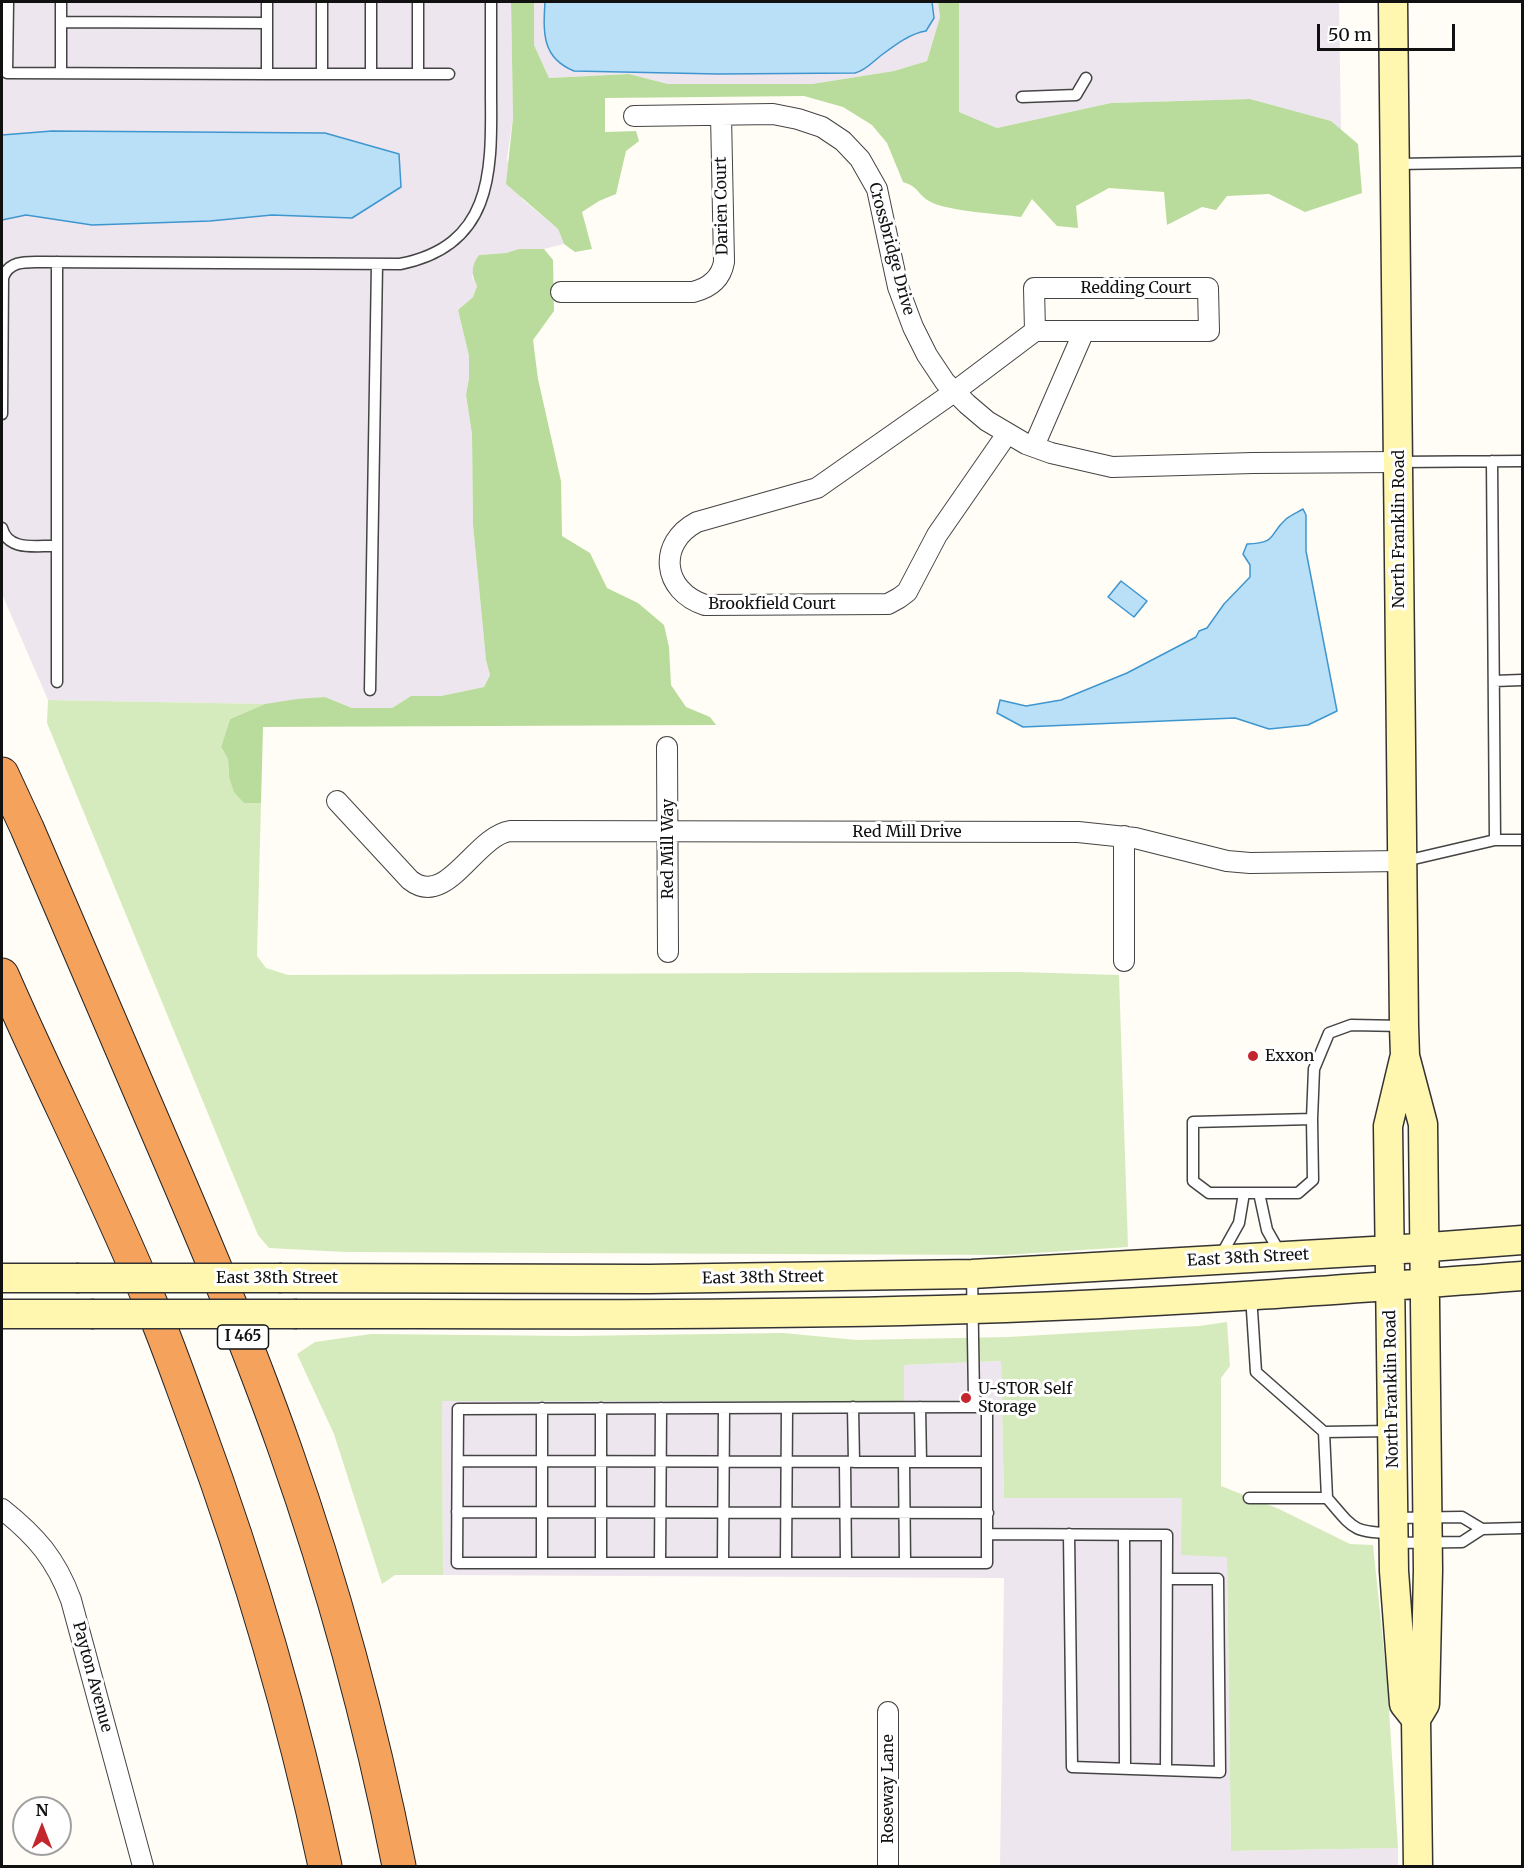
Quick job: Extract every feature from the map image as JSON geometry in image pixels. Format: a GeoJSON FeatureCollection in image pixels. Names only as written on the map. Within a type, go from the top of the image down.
{"type":"FeatureCollection","features":[{"type":"Feature","properties":{"kind":"highway","name":"I 465"},"geometry":{"type":"LineString","coordinates":[[4,776],[229,1299],[285,1448],[355,1674],[387,1803],[399,1866]]}},
{"type":"Feature","properties":{"kind":"highway"},"geometry":{"type":"LineString","coordinates":[[2,975],[148,1296],[220,1488],[242,1551],[280,1681],[313,1809],[325,1866]]}},
{"type":"Feature","properties":{"kind":"main road","name":"North Franklin Road"},"geometry":{"type":"LineString","coordinates":[[1393,2],[1404,1026],[1405,1056],[1423,1124],[1425,1248],[1427,1530],[1425,1704],[1416,1719],[1418,1866]]}},
{"type":"Feature","properties":{"kind":"main road","name":"North Franklin Road"},"geometry":{"type":"LineString","coordinates":[[1405,1056],[1388,1126],[1394,1571],[1404,1704],[1416,1719]]}},
{"type":"Feature","properties":{"kind":"main road","name":"East 38th Street"},"geometry":{"type":"LineString","coordinates":[[2,1278],[649,1279],[972,1274],[1425,1248],[1522,1240]]}},
{"type":"Feature","properties":{"kind":"main road"},"geometry":{"type":"LineString","coordinates":[[2,1314],[712,1314],[973,1309],[1390,1287],[1522,1276]]}},
{"type":"Feature","properties":{"kind":"street","name":"Crossbridge Drive"},"geometry":{"type":"LineString","coordinates":[[634,116],[773,114],[798,119],[829,132],[849,147],[870,173],[880,197],[898,287],[904,307],[927,355],[954,392],[980,415],[1007,434],[1051,453],[1112,467],[1399,462]]}},
{"type":"Feature","properties":{"kind":"street","name":"Darien Court"},"geometry":{"type":"LineString","coordinates":[[561,292],[693,292],[710,285],[718,278],[724,262],[721,115]]}},
{"type":"Feature","properties":{"kind":"street","name":"Redding Court"},"geometry":{"type":"LineString","coordinates":[[1034,288],[1208,288],[1209,331],[1035,332],[1034,288]]}},
{"type":"Feature","properties":{"kind":"street"},"geometry":{"type":"LineString","coordinates":[[1034,446],[1084,331]]}},
{"type":"Feature","properties":{"kind":"street"},"geometry":{"type":"LineString","coordinates":[[954,392],[1035,332]]}},
{"type":"Feature","properties":{"kind":"street","name":"Brookfield Court"},"geometry":{"type":"LineString","coordinates":[[954,392],[817,488],[698,522],[686,528],[674,545],[670,559],[671,574],[678,588],[696,602],[705,605],[888,604],[895,601],[909,588],[937,535],[1007,434]]}},
{"type":"Feature","properties":{"kind":"street","name":"Red Mill Way"},"geometry":{"type":"LineString","coordinates":[[667,747],[668,952]]}},
{"type":"Feature","properties":{"kind":"street","name":"Red Mill Drive"},"geometry":{"type":"LineString","coordinates":[[337,801],[410,880],[418,885],[429,887],[443,884],[493,836],[502,832],[1078,832],[1124,836],[1227,861],[1401,861]]}},
{"type":"Feature","properties":{"kind":"street"},"geometry":{"type":"LineString","coordinates":[[1124,836],[1124,961]]}},
{"type":"Feature","properties":{"kind":"street","name":"Payton Avenue"},"geometry":{"type":"LineString","coordinates":[[2,1509],[36,1538],[57,1566],[65,1583],[143,1866]]}},
{"type":"Feature","properties":{"kind":"street","name":"Roseway Lane"},"geometry":{"type":"LineString","coordinates":[[888,1712],[888,1866]]}},
{"type":"Feature","properties":{"kind":"lane"},"geometry":{"type":"LineString","coordinates":[[8,2],[7,73],[449,74]]}},
{"type":"Feature","properties":{"kind":"lane"},"geometry":{"type":"LineString","coordinates":[[61,2],[61,73]]}},
{"type":"Feature","properties":{"kind":"lane"},"geometry":{"type":"LineString","coordinates":[[267,2],[267,74]]}},
{"type":"Feature","properties":{"kind":"lane"},"geometry":{"type":"LineString","coordinates":[[322,2],[322,74]]}},
{"type":"Feature","properties":{"kind":"lane"},"geometry":{"type":"LineString","coordinates":[[371,2],[371,74]]}},
{"type":"Feature","properties":{"kind":"lane"},"geometry":{"type":"LineString","coordinates":[[418,2],[418,74]]}},
{"type":"Feature","properties":{"kind":"lane"},"geometry":{"type":"LineString","coordinates":[[2,414],[3,278],[5,271],[21,262],[400,264],[431,256],[447,247],[473,218],[484,193],[489,172],[491,2]]}},
{"type":"Feature","properties":{"kind":"lane"},"geometry":{"type":"LineString","coordinates":[[61,22],[267,23]]}},
{"type":"Feature","properties":{"kind":"lane"},"geometry":{"type":"LineString","coordinates":[[1022,97],[1076,95],[1086,78]]}},
{"type":"Feature","properties":{"kind":"lane"},"geometry":{"type":"LineString","coordinates":[[1395,164],[1522,162]]}},
{"type":"Feature","properties":{"kind":"lane"},"geometry":{"type":"LineString","coordinates":[[57,262],[57,682]]}},
{"type":"Feature","properties":{"kind":"lane"},"geometry":{"type":"LineString","coordinates":[[370,690],[376,264]]}},
{"type":"Feature","properties":{"kind":"lane"},"geometry":{"type":"LineString","coordinates":[[1492,461],[1495,840]]}},
{"type":"Feature","properties":{"kind":"lane"},"geometry":{"type":"LineString","coordinates":[[1399,462],[1522,461]]}},
{"type":"Feature","properties":{"kind":"lane"},"geometry":{"type":"LineString","coordinates":[[2,528],[4,537],[10,543],[57,546]]}},
{"type":"Feature","properties":{"kind":"lane"},"geometry":{"type":"LineString","coordinates":[[1494,681],[1522,680]]}},
{"type":"Feature","properties":{"kind":"lane"},"geometry":{"type":"LineString","coordinates":[[1401,861],[1495,840],[1522,840]]}},
{"type":"Feature","properties":{"kind":"lane"},"geometry":{"type":"LineString","coordinates":[[1312,1119],[1193,1122],[1193,1180],[1209,1193],[1298,1192],[1313,1180],[1314,1069],[1329,1033],[1351,1025],[1404,1026]]}},
{"type":"Feature","properties":{"kind":"lane"},"geometry":{"type":"LineString","coordinates":[[1219,1260],[1239,1223],[1244,1193]]}},
{"type":"Feature","properties":{"kind":"lane"},"geometry":{"type":"LineString","coordinates":[[1259,1193],[1267,1230],[1282,1256]]}},
{"type":"Feature","properties":{"kind":"lane"},"geometry":{"type":"LineString","coordinates":[[965,1407],[974,1399],[972,1274]]}},
{"type":"Feature","properties":{"kind":"lane"},"geometry":{"type":"LineString","coordinates":[[1251,1295],[1256,1372],[1324,1431],[1392,1431]]}},
{"type":"Feature","properties":{"kind":"lane"},"geometry":{"type":"LineString","coordinates":[[974,1399],[987,1407]]}},
{"type":"Feature","properties":{"kind":"lane"},"geometry":{"type":"LineString","coordinates":[[846,1563],[846,1513],[853,1407]]}},
{"type":"Feature","properties":{"kind":"lane"},"geometry":{"type":"LineString","coordinates":[[920,1407],[921,1462]]}},
{"type":"Feature","properties":{"kind":"lane"},"geometry":{"type":"LineString","coordinates":[[987,1407],[987,1563],[457,1563],[458,1409],[987,1407]]}},
{"type":"Feature","properties":{"kind":"lane"},"geometry":{"type":"LineString","coordinates":[[542,1408],[542,1563]]}},
{"type":"Feature","properties":{"kind":"lane"},"geometry":{"type":"LineString","coordinates":[[601,1408],[601,1563]]}},
{"type":"Feature","properties":{"kind":"lane"},"geometry":{"type":"LineString","coordinates":[[660,1563],[661,1408]]}},
{"type":"Feature","properties":{"kind":"lane"},"geometry":{"type":"LineString","coordinates":[[723,1563],[724,1408]]}},
{"type":"Feature","properties":{"kind":"lane"},"geometry":{"type":"LineString","coordinates":[[786,1563],[787,1408]]}},
{"type":"Feature","properties":{"kind":"lane"},"geometry":{"type":"LineString","coordinates":[[1324,1431],[1327,1498],[1352,1527],[1370,1533],[1427,1530],[1462,1517],[1482,1529]]}},
{"type":"Feature","properties":{"kind":"lane"},"geometry":{"type":"LineString","coordinates":[[458,1461],[987,1462]]}},
{"type":"Feature","properties":{"kind":"lane"},"geometry":{"type":"LineString","coordinates":[[904,1462],[904,1563]]}},
{"type":"Feature","properties":{"kind":"lane"},"geometry":{"type":"LineString","coordinates":[[1249,1498],[1327,1498]]}},
{"type":"Feature","properties":{"kind":"lane"},"geometry":{"type":"LineString","coordinates":[[457,1512],[988,1513]]}},
{"type":"Feature","properties":{"kind":"lane"},"geometry":{"type":"LineString","coordinates":[[1394,1531],[1427,1530],[1462,1542],[1482,1529],[1522,1528]]}},
{"type":"Feature","properties":{"kind":"lane"},"geometry":{"type":"LineString","coordinates":[[988,1534],[1167,1535],[1166,1770]]}},
{"type":"Feature","properties":{"kind":"lane"},"geometry":{"type":"LineString","coordinates":[[1069,1534],[1072,1767],[1220,1772],[1218,1579],[1167,1579]]}},
{"type":"Feature","properties":{"kind":"lane"},"geometry":{"type":"LineString","coordinates":[[1124,1535],[1125,1768]]}},
{"type":"Feature","properties":{"kind":"shaded area"},"geometry":{"type":"Polygon","coordinates":[[[2,2],[511,2],[513,118],[507,159],[522,199],[558,229],[564,244],[544,249],[519,249],[506,253],[479,255],[472,277],[477,286],[473,297],[458,310],[469,356],[466,395],[472,434],[473,525],[486,660],[490,675],[484,687],[441,696],[411,696],[392,708],[352,708],[325,697],[265,704],[48,700],[2,594],[2,2]]]}},
{"type":"Feature","properties":{"kind":"shaded area"},"geometry":{"type":"Polygon","coordinates":[[[534,2],[938,2],[940,17],[927,61],[894,71],[812,84],[668,84],[629,74],[549,78],[534,45],[534,2]]]}},
{"type":"Feature","properties":{"kind":"shaded area"},"geometry":{"type":"Polygon","coordinates":[[[959,2],[1339,2],[1341,130],[1331,121],[1250,99],[1111,103],[997,128],[959,112],[959,2]]]}},
{"type":"Feature","properties":{"kind":"shaded area"},"geometry":{"type":"Polygon","coordinates":[[[1001,1361],[1004,1498],[1182,1498],[1227,1557],[1231,1851],[1398,1848],[1398,1866],[1000,1866],[1004,1578],[443,1575],[442,1401],[903,1401],[904,1365],[1001,1361]]]}},
{"type":"Feature","properties":{"kind":"green space"},"geometry":{"type":"Polygon","coordinates":[[[511,2],[534,2],[534,45],[549,78],[629,74],[668,84],[812,84],[894,71],[927,61],[940,17],[938,2],[959,2],[959,112],[997,128],[1111,103],[1250,99],[1331,121],[1358,144],[1362,193],[1305,212],[1269,194],[1227,196],[1216,210],[1202,207],[1167,225],[1164,192],[1109,188],[1076,206],[1078,228],[1057,226],[1032,199],[1021,217],[959,210],[929,201],[912,186],[903,182],[887,143],[872,125],[843,107],[804,96],[605,98],[605,132],[636,131],[639,141],[626,151],[616,194],[582,212],[592,249],[575,252],[564,244],[558,229],[506,184],[513,118],[511,2]]]}},
{"type":"Feature","properties":{"kind":"green space"},"geometry":{"type":"Polygon","coordinates":[[[519,249],[544,249],[553,260],[554,311],[533,340],[538,379],[561,481],[562,536],[590,553],[607,588],[638,603],[664,625],[669,647],[671,685],[686,707],[710,717],[716,725],[263,727],[261,803],[244,803],[234,792],[229,777],[228,759],[221,747],[230,719],[265,704],[325,697],[352,708],[392,708],[411,696],[441,696],[484,687],[490,675],[486,660],[473,525],[472,434],[466,395],[469,356],[458,310],[473,297],[477,286],[473,266],[479,255],[506,253],[519,249]]]}},
{"type":"Feature","properties":{"kind":"green space"},"geometry":{"type":"Polygon","coordinates":[[[48,700],[265,704],[230,719],[221,747],[228,759],[229,777],[244,803],[261,803],[257,956],[266,968],[288,975],[1018,972],[1119,975],[1128,1247],[1005,1255],[345,1252],[269,1248],[258,1235],[47,723],[48,700]]]}},
{"type":"Feature","properties":{"kind":"green space"},"geometry":{"type":"Polygon","coordinates":[[[1227,1322],[1230,1366],[1221,1378],[1221,1486],[1279,1509],[1350,1544],[1373,1545],[1387,1680],[1398,1848],[1231,1851],[1227,1557],[1181,1555],[1182,1498],[1004,1498],[1001,1361],[904,1365],[904,1401],[442,1401],[443,1575],[395,1575],[382,1584],[334,1434],[297,1354],[315,1342],[371,1334],[572,1336],[783,1333],[857,1340],[1008,1337],[1199,1326],[1227,1322]]]}},
{"type":"Feature","properties":{"kind":"water"},"geometry":{"type":"Polygon","coordinates":[[[545,2],[932,2],[934,18],[926,31],[903,40],[866,68],[855,73],[718,74],[574,71],[563,66],[550,52],[544,24],[545,2]]]}},
{"type":"Feature","properties":{"kind":"water"},"geometry":{"type":"Polygon","coordinates":[[[52,131],[325,133],[399,154],[401,187],[352,218],[272,215],[210,221],[92,225],[26,215],[2,220],[2,135],[52,131]]]}},
{"type":"Feature","properties":{"kind":"water"},"geometry":{"type":"Polygon","coordinates":[[[1303,509],[1306,515],[1306,551],[1337,711],[1308,725],[1269,729],[1235,718],[1023,727],[997,713],[1000,700],[1026,706],[1061,700],[1127,673],[1196,637],[1199,631],[1207,628],[1224,604],[1250,577],[1250,565],[1243,554],[1247,544],[1268,540],[1286,519],[1303,509]]]}},
{"type":"Feature","properties":{"kind":"water"},"geometry":{"type":"Polygon","coordinates":[[[1121,581],[1147,601],[1134,617],[1108,597],[1121,581]]]}},
{"type":"Feature","properties":{"kind":"place","name":"Exxon"},"geometry":{"type":"Point","coordinates":[1253,1056]}},
{"type":"Feature","properties":{"kind":"place","name":"U-STOR Self Storage"},"geometry":{"type":"Point","coordinates":[966,1398]}}]}
